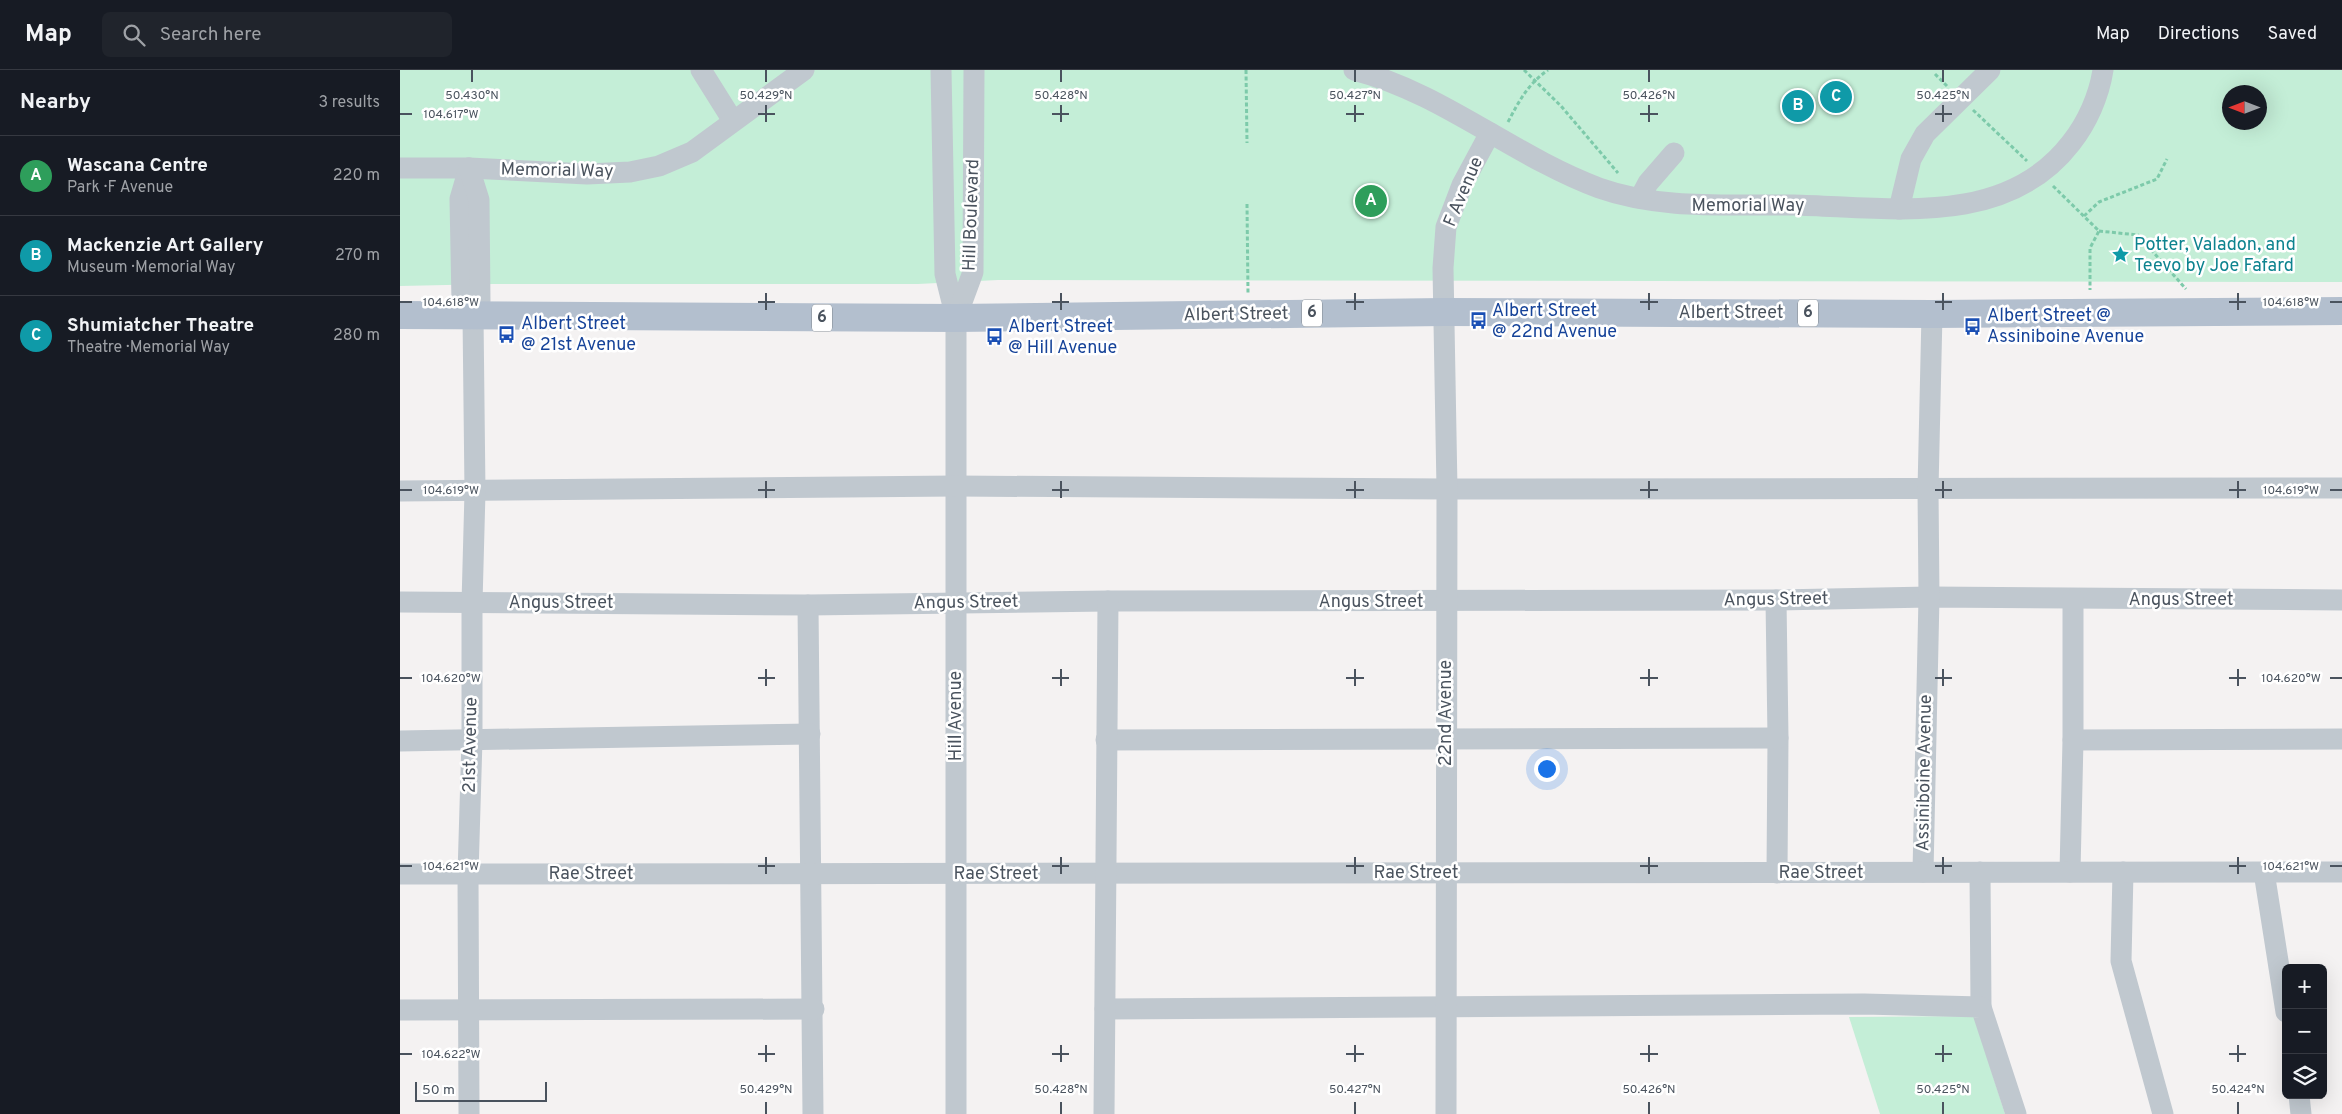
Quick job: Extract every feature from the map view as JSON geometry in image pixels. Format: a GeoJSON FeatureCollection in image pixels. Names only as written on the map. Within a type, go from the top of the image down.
{"type":"FeatureCollection","features":[{"type":"Feature","properties":{"kind":"main road","name":"Albert Street"},"geometry":{"type":"LineString","coordinates":[[400,316],[956,318],[1444,312],[1932,314],[2342,311]]}},
{"type":"Feature","properties":{"kind":"street"},"geometry":{"type":"LineString","coordinates":[[701,70],[733,122]]}},
{"type":"Feature","properties":{"kind":"street","name":"Memorial Way"},"geometry":{"type":"LineString","coordinates":[[400,168],[469,168],[587,174],[630,172],[659,166],[692,152],[804,70]]}},
{"type":"Feature","properties":{"kind":"street","name":"Hill Boulevard"},"geometry":{"type":"LineString","coordinates":[[941,70],[945,274],[956,318]]}},
{"type":"Feature","properties":{"kind":"street","name":"Hill Boulevard"},"geometry":{"type":"LineString","coordinates":[[956,318],[973,272],[974,70]]}},
{"type":"Feature","properties":{"kind":"street","name":"Memorial Way"},"geometry":{"type":"LineString","coordinates":[[1354,70],[1404,86],[1568,175],[1631,196],[1684,206],[1793,205],[1899,209],[1936,209],[1973,203],[2021,186],[2044,172],[2064,153],[2080,132],[2093,106],[2103,70]]}},
{"type":"Feature","properties":{"kind":"street"},"geometry":{"type":"LineString","coordinates":[[1899,209],[1911,159],[1926,134],[1990,70]]}},
{"type":"Feature","properties":{"kind":"street","name":"F Avenue"},"geometry":{"type":"LineString","coordinates":[[1444,312],[1443,268],[1446,227],[1462,185],[1495,136]]}},
{"type":"Feature","properties":{"kind":"street"},"geometry":{"type":"LineString","coordinates":[[1631,196],[1648,183],[1674,153]]}},
{"type":"Feature","properties":{"kind":"street"},"geometry":{"type":"LineString","coordinates":[[469,168],[460,200],[462,302],[473,316]]}},
{"type":"Feature","properties":{"kind":"street","name":"22nd Avenue"},"geometry":{"type":"LineString","coordinates":[[1444,312],[1447,489],[1445,740],[1447,873],[1446,1114]]}},
{"type":"Feature","properties":{"kind":"street","name":"Assiniboine Avenue"},"geometry":{"type":"LineString","coordinates":[[1923,872],[1929,597],[1928,489],[1932,314]]}},
{"type":"Feature","properties":{"kind":"street","name":"21st Avenue"},"geometry":{"type":"LineString","coordinates":[[469,1114],[467,1010],[468,874],[472,740],[472,603],[475,492],[473,316]]}},
{"type":"Feature","properties":{"kind":"street","name":"Hill Avenue"},"geometry":{"type":"LineString","coordinates":[[956,318],[956,1114]]}},
{"type":"Feature","properties":{"kind":"street"},"geometry":{"type":"LineString","coordinates":[[400,491],[475,492],[956,486],[1447,489],[2342,488]]}},
{"type":"Feature","properties":{"kind":"street","name":"Angus Street"},"geometry":{"type":"LineString","coordinates":[[400,602],[808,604],[1108,601],[1446,602],[1929,597],[2342,600]]}},
{"type":"Feature","properties":{"kind":"street"},"geometry":{"type":"LineString","coordinates":[[2070,872],[2074,740],[2073,599]]}},
{"type":"Feature","properties":{"kind":"street"},"geometry":{"type":"LineString","coordinates":[[1776,600],[1777,873]]}},
{"type":"Feature","properties":{"kind":"street"},"geometry":{"type":"LineString","coordinates":[[1104,1114],[1108,601]]}},
{"type":"Feature","properties":{"kind":"street"},"geometry":{"type":"LineString","coordinates":[[808,604],[814,1009],[813,1114]]}},
{"type":"Feature","properties":{"kind":"street"},"geometry":{"type":"LineString","coordinates":[[400,742],[810,734]]}},
{"type":"Feature","properties":{"kind":"street"},"geometry":{"type":"LineString","coordinates":[[1106,740],[1778,738]]}},
{"type":"Feature","properties":{"kind":"street"},"geometry":{"type":"LineString","coordinates":[[2074,740],[2342,740]]}},
{"type":"Feature","properties":{"kind":"street"},"geometry":{"type":"LineString","coordinates":[[1980,872],[1981,1007],[2016,1114]]}},
{"type":"Feature","properties":{"kind":"street"},"geometry":{"type":"LineString","coordinates":[[2124,872],[2121,961],[2163,1114]]}},
{"type":"Feature","properties":{"kind":"street"},"geometry":{"type":"LineString","coordinates":[[2264,872],[2286,1009]]}},
{"type":"Feature","properties":{"kind":"street","name":"Rae Street"},"geometry":{"type":"LineString","coordinates":[[400,874],[2342,872]]}},
{"type":"Feature","properties":{"kind":"street"},"geometry":{"type":"LineString","coordinates":[[1105,1008],[1864,1004],[1981,1007]]}},
{"type":"Feature","properties":{"kind":"street"},"geometry":{"type":"LineString","coordinates":[[400,1010],[814,1009]]}},
{"type":"Feature","properties":{"kind":"street"},"geometry":{"type":"LineString","coordinates":[[2299,1099],[2301,1114]]}},
{"type":"Feature","properties":{"kind":"path"},"geometry":{"type":"LineString","coordinates":[[1246,70],[1247,143]]}},
{"type":"Feature","properties":{"kind":"path"},"geometry":{"type":"LineString","coordinates":[[1524,70],[1535,79],[1622,178],[1631,196]]}},
{"type":"Feature","properties":{"kind":"path"},"geometry":{"type":"LineString","coordinates":[[1495,136],[1522,94],[1535,79],[1548,70]]}},
{"type":"Feature","properties":{"kind":"path"},"geometry":{"type":"LineString","coordinates":[[2084,216],[2099,202],[2157,179],[2167,159]]}},
{"type":"Feature","properties":{"kind":"path"},"geometry":{"type":"LineString","coordinates":[[1248,204],[1249,314]]}},
{"type":"Feature","properties":{"kind":"path"},"geometry":{"type":"LineString","coordinates":[[2099,231],[2138,235],[2206,312]]}},
{"type":"Feature","properties":{"kind":"green space"},"geometry":{"type":"Polygon","coordinates":[[[400,70],[2342,70],[2342,282],[998,280],[918,284],[493,284],[400,286],[400,70]]]}},
{"type":"Feature","properties":{"kind":"green space"},"geometry":{"type":"Polygon","coordinates":[[[1974,1016],[2005,1114],[1880,1114],[1849,1017],[1974,1016]]]}},
{"type":"Feature","properties":{"kind":"place","name":"Shumiatcher Theatre"},"geometry":{"type":"Point","coordinates":[1836,97]}},
{"type":"Feature","properties":{"kind":"place","name":"Mackenzie Art Gallery"},"geometry":{"type":"Point","coordinates":[1798,106]}},
{"type":"Feature","properties":{"kind":"place","name":"Wascana Centre"},"geometry":{"type":"Point","coordinates":[1371,201]}},
{"type":"Feature","properties":{"kind":"place","name":"Potter, Valadon, and Teevo by Joe Fafard"},"geometry":{"type":"Point","coordinates":[2120,255]}},
{"type":"Feature","properties":{"kind":"place","name":"Albert Street @ 22nd Avenue"},"geometry":{"type":"Point","coordinates":[1478,321]}},
{"type":"Feature","properties":{"kind":"place","name":"Albert Street @ Assiniboine Avenue"},"geometry":{"type":"Point","coordinates":[1973,326]}},
{"type":"Feature","properties":{"kind":"place","name":"Albert Street @ 21st Avenue"},"geometry":{"type":"Point","coordinates":[507,334]}},
{"type":"Feature","properties":{"kind":"place","name":"Albert Street @ Hill Avenue"},"geometry":{"type":"Point","coordinates":[994,337]}}]}
